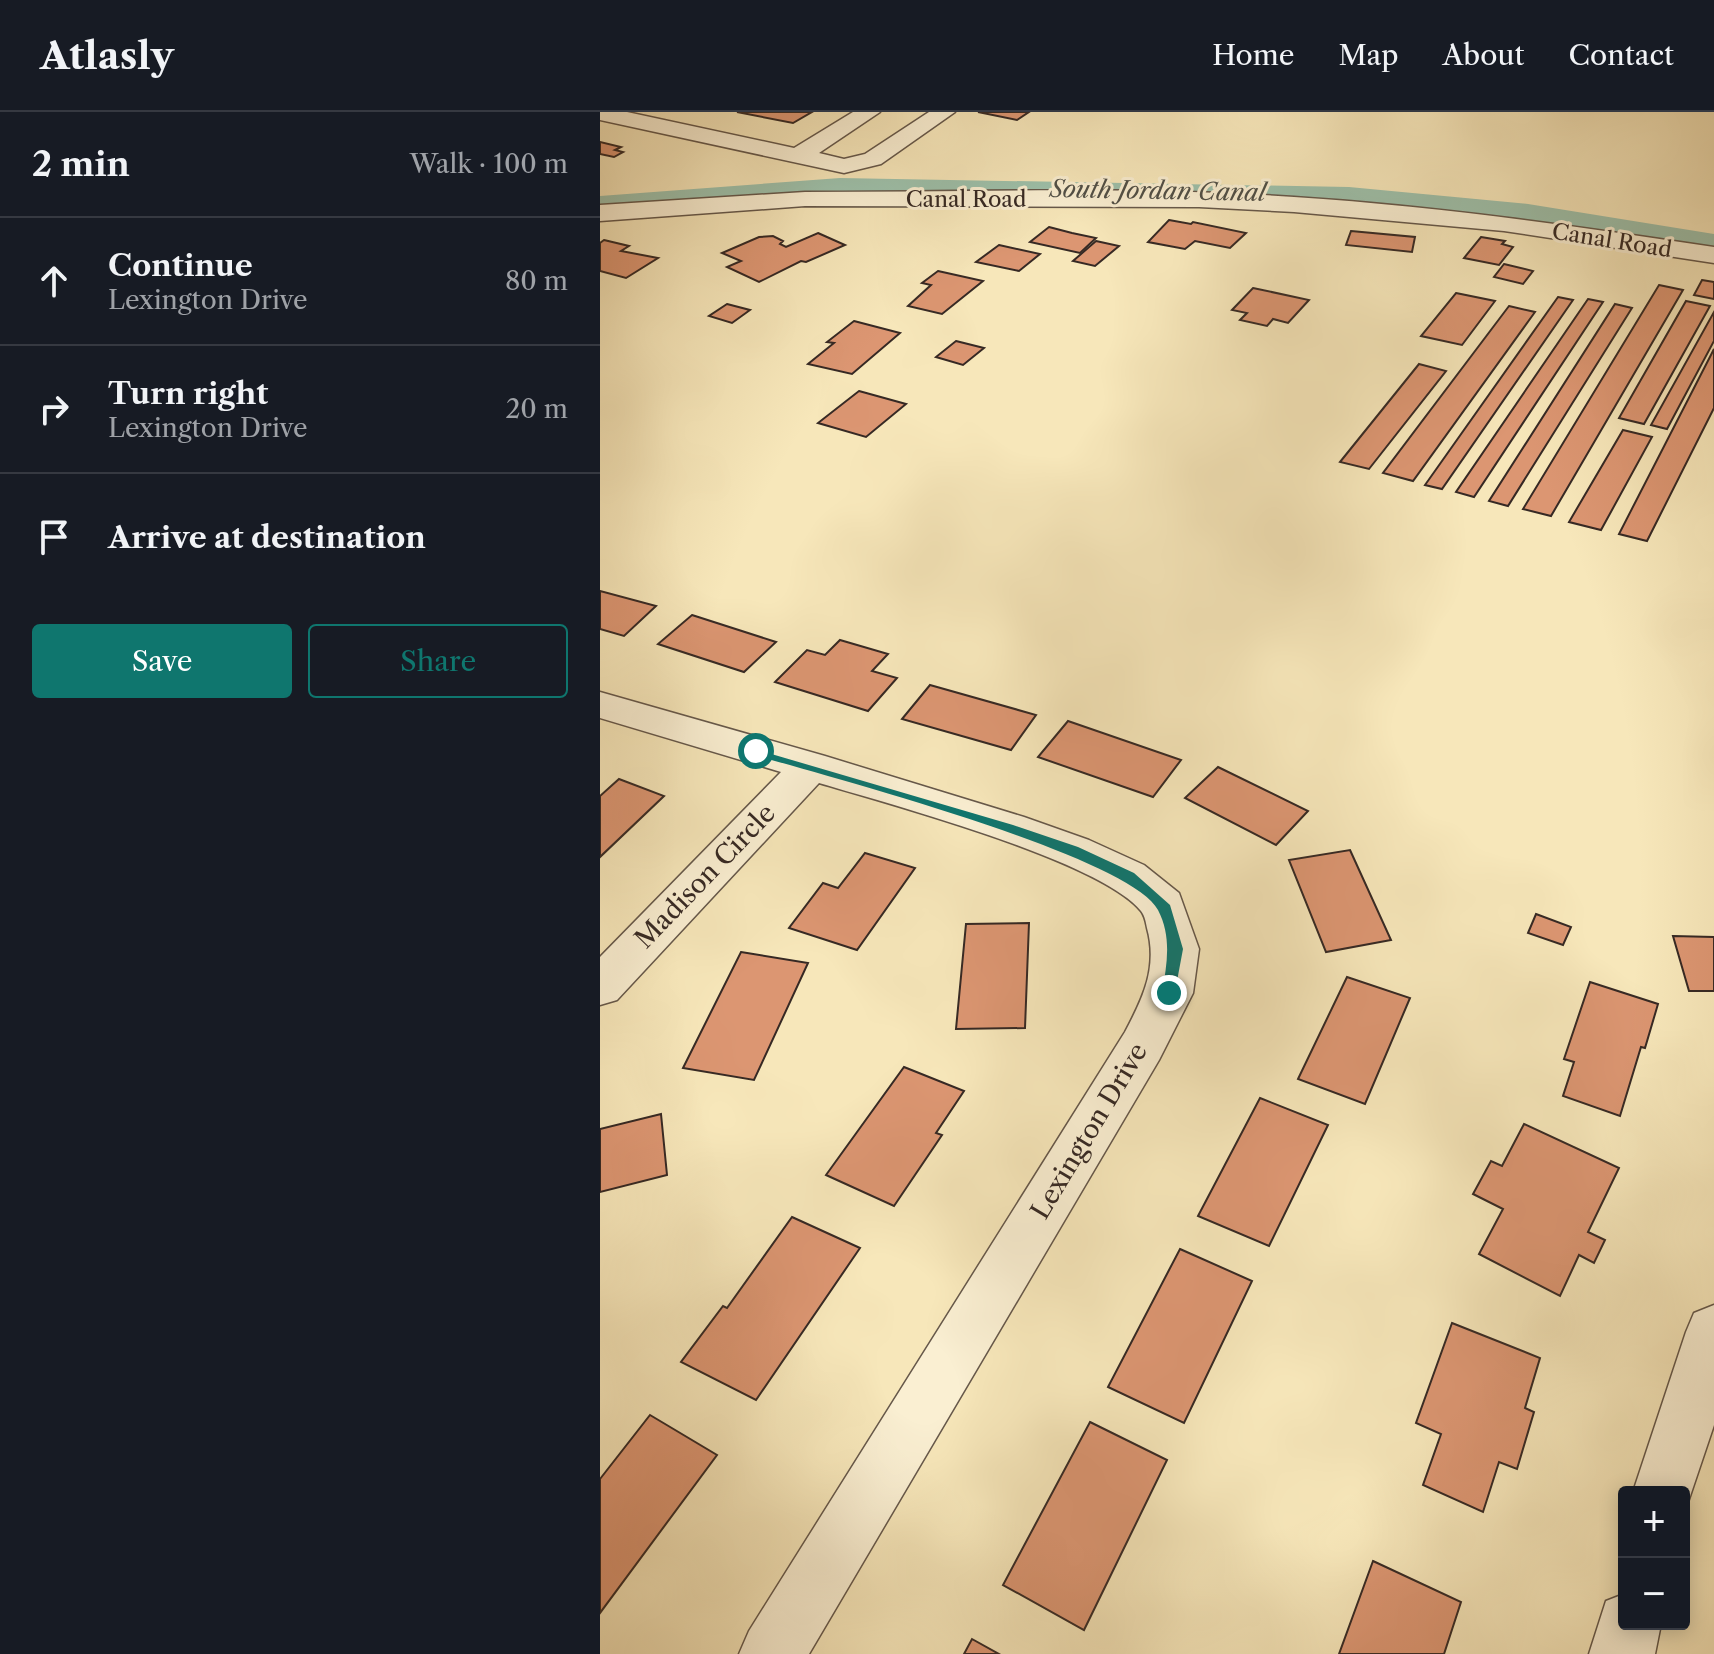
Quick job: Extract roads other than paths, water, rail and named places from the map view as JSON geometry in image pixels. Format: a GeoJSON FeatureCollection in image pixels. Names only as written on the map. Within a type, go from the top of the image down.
{"type":"FeatureCollection","features":[{"type":"Feature","properties":{"kind":"street"},"geometry":{"type":"LineString","coordinates":[[798,156],[869,112]]}},
{"type":"Feature","properties":{"kind":"street"},"geometry":{"type":"LineString","coordinates":[[600,113],[844,166],[873,159],[944,112]]}},
{"type":"Feature","properties":{"kind":"street","name":"Canal Road"},"geometry":{"type":"LineString","coordinates":[[600,213],[805,199],[1199,200],[1308,205],[1504,223],[1714,255]]}},
{"type":"Feature","properties":{"kind":"street","name":"Lexington Drive"},"geometry":{"type":"LineString","coordinates":[[600,705],[811,766],[1074,851],[1129,876],[1163,905],[1176,949],[1169,993],[1142,1046],[772,1654]]}},
{"type":"Feature","properties":{"kind":"street","name":"Madison Circle"},"geometry":{"type":"LineString","coordinates":[[600,987],[811,766]]}},
{"type":"Feature","properties":{"kind":"street"},"geometry":{"type":"LineString","coordinates":[[1665,1486],[1714,1332]]}},
{"type":"Feature","properties":{"kind":"street"},"geometry":{"type":"LineString","coordinates":[[1622,1654],[1628,1630]]}},
{"type":"Feature","properties":{"kind":"waterway","name":"South Jordan Canal"},"geometry":{"type":"LineString","coordinates":[[600,204],[840,186],[1256,191],[1349,195],[1528,212],[1714,242]]}}]}
